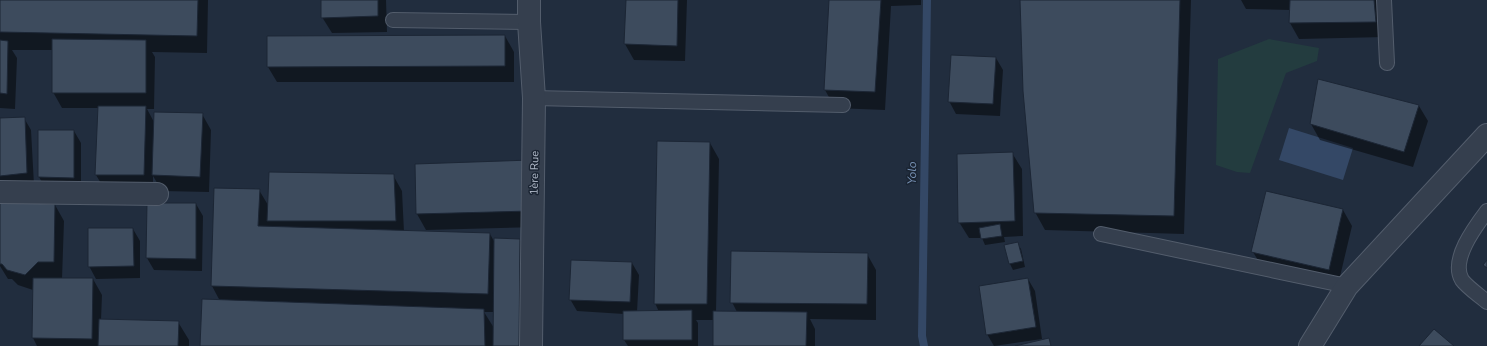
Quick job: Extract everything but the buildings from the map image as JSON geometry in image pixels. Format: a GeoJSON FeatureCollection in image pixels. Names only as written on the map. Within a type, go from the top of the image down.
{"type":"FeatureCollection","features":[{"type":"Feature","properties":{"kind":"street","name":"1ère Rue"},"geometry":{"type":"LineString","coordinates":[[529,0],[534,98],[531,346]]}},
{"type":"Feature","properties":{"kind":"street"},"geometry":{"type":"LineString","coordinates":[[1310,346],[1347,286],[1487,135]]}},
{"type":"Feature","properties":{"kind":"street"},"geometry":{"type":"LineString","coordinates":[[0,192],[157,194]]}},
{"type":"Feature","properties":{"kind":"lane"},"geometry":{"type":"LineString","coordinates":[[1384,0],[1387,63]]}},
{"type":"Feature","properties":{"kind":"lane"},"geometry":{"type":"LineString","coordinates":[[393,20],[529,22]]}},
{"type":"Feature","properties":{"kind":"lane"},"geometry":{"type":"LineString","coordinates":[[534,98],[843,105]]}},
{"type":"Feature","properties":{"kind":"lane"},"geometry":{"type":"LineString","coordinates":[[1487,211],[1464,245],[1458,269],[1462,280],[1487,302]]}},
{"type":"Feature","properties":{"kind":"lane"},"geometry":{"type":"LineString","coordinates":[[1101,234],[1347,286]]}},
{"type":"Feature","properties":{"kind":"green space"},"geometry":{"type":"Polygon","coordinates":[[[1269,39],[1319,48],[1317,61],[1286,73],[1250,173],[1237,172],[1216,165],[1218,59],[1269,39]]]}},
{"type":"Feature","properties":{"kind":"water"},"geometry":{"type":"Polygon","coordinates":[[[1289,128],[1353,148],[1343,180],[1279,160],[1289,128]]]}},
{"type":"Feature","properties":{"kind":"waterway","name":"Yolo"},"geometry":{"type":"LineString","coordinates":[[924,346],[922,336],[927,0]]}}]}
